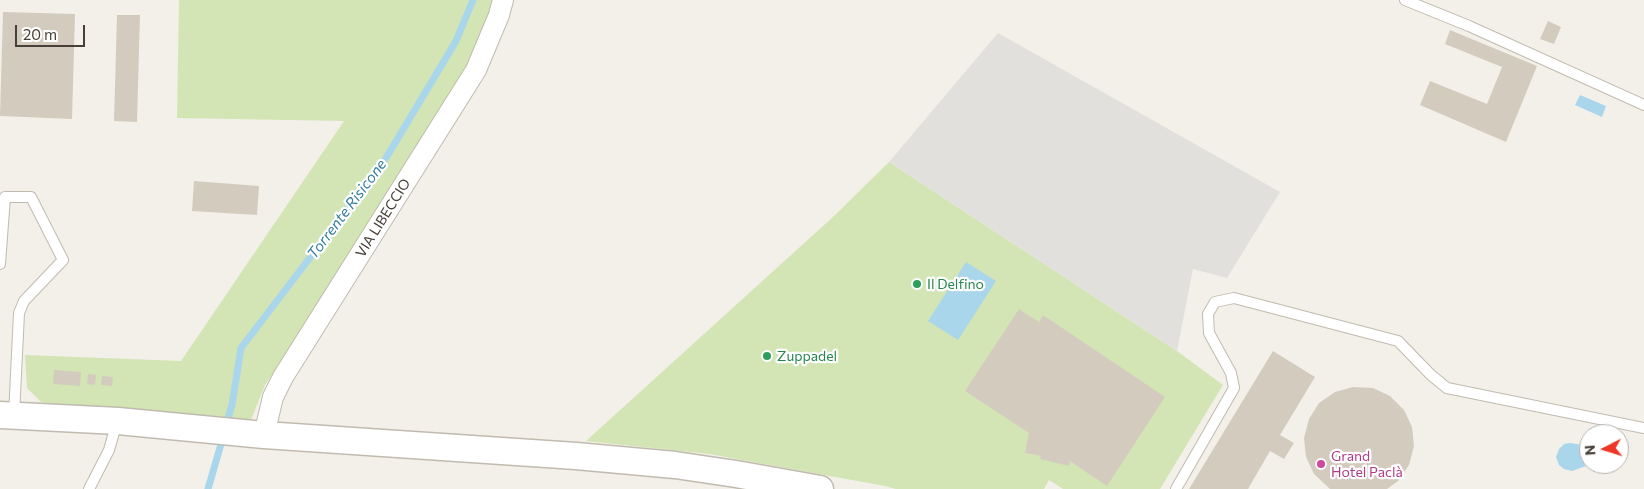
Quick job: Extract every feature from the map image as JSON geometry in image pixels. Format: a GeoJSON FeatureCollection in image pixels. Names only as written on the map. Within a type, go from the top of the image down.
{"type":"FeatureCollection","features":[{"type":"Feature","properties":{"kind":"street","name":"VIA LIBECCIO"},"geometry":{"type":"LineString","coordinates":[[264,435],[272,397],[476,70],[503,0]]}},
{"type":"Feature","properties":{"kind":"street"},"geometry":{"type":"LineString","coordinates":[[7,415],[118,421],[264,435],[567,455],[676,465],[820,489]]}},
{"type":"Feature","properties":{"kind":"lane"},"geometry":{"type":"LineString","coordinates":[[1405,0],[1469,26],[1644,105]]}},
{"type":"Feature","properties":{"kind":"lane"},"geometry":{"type":"LineString","coordinates":[[0,264],[5,197],[31,197],[63,260],[24,301],[19,313],[7,415]]}},
{"type":"Feature","properties":{"kind":"lane"},"geometry":{"type":"LineString","coordinates":[[1176,489],[1234,388],[1231,373],[1209,333],[1208,314],[1214,302],[1234,298],[1398,341],[1431,375],[1447,388],[1644,428]]}},
{"type":"Feature","properties":{"kind":"lane"},"geometry":{"type":"LineString","coordinates":[[89,489],[109,450],[118,421]]}},
{"type":"Feature","properties":{"kind":"green space"},"geometry":{"type":"Polygon","coordinates":[[[179,0],[494,0],[465,70],[289,350],[265,385],[251,420],[51,405],[41,402],[27,388],[25,355],[181,361],[344,121],[177,118],[179,0]]]}},
{"type":"Feature","properties":{"kind":"green space","name":"Il Delfino"},"geometry":{"type":"Polygon","coordinates":[[[889,162],[1177,351],[1223,385],[1160,489],[1063,489],[1049,480],[1044,489],[896,489],[709,454],[586,441],[834,216],[889,162]]]}},
{"type":"Feature","properties":{"kind":"shaded area"},"geometry":{"type":"Polygon","coordinates":[[[998,33],[1280,192],[1227,278],[1193,269],[1177,351],[889,162],[998,33]]]}},
{"type":"Feature","properties":{"kind":"water"},"geometry":{"type":"Polygon","coordinates":[[[1580,95],[1606,106],[1602,117],[1575,105],[1580,95]]]}},
{"type":"Feature","properties":{"kind":"water"},"geometry":{"type":"Polygon","coordinates":[[[966,262],[996,281],[958,340],[928,321],[966,262]]]}},
{"type":"Feature","properties":{"kind":"water"},"geometry":{"type":"Polygon","coordinates":[[[1564,444],[1579,444],[1579,469],[1572,471],[1564,469],[1559,465],[1556,457],[1559,449],[1564,444]]]}},
{"type":"Feature","properties":{"kind":"building"},"geometry":{"type":"Polygon","coordinates":[[[3,12],[75,14],[72,119],[0,116],[3,12]]]}},
{"type":"Feature","properties":{"kind":"building"},"geometry":{"type":"Polygon","coordinates":[[[117,15],[140,15],[137,122],[114,121],[117,15]]]}},
{"type":"Feature","properties":{"kind":"building"},"geometry":{"type":"Polygon","coordinates":[[[1548,21],[1561,27],[1554,44],[1540,39],[1548,21]]]}},
{"type":"Feature","properties":{"kind":"building"},"geometry":{"type":"Polygon","coordinates":[[[1450,30],[1537,66],[1506,142],[1420,105],[1430,81],[1487,104],[1502,67],[1445,44],[1450,30]]]}},
{"type":"Feature","properties":{"kind":"building"},"geometry":{"type":"Polygon","coordinates":[[[194,181],[259,186],[257,215],[192,211],[194,181]]]}},
{"type":"Feature","properties":{"kind":"building"},"geometry":{"type":"Polygon","coordinates":[[[1019,309],[1039,322],[1043,315],[1165,397],[1107,486],[1070,461],[1069,466],[1040,459],[1041,456],[1025,453],[1029,433],[965,391],[1019,309]]]}},
{"type":"Feature","properties":{"kind":"building"},"geometry":{"type":"Polygon","coordinates":[[[1273,351],[1315,377],[1280,435],[1294,443],[1284,459],[1270,451],[1248,489],[1189,489],[1273,351]]]}},
{"type":"Feature","properties":{"kind":"building"},"geometry":{"type":"Polygon","coordinates":[[[54,370],[81,372],[80,386],[53,384],[54,370]]]}},
{"type":"Feature","properties":{"kind":"building"},"geometry":{"type":"Polygon","coordinates":[[[88,374],[96,375],[95,385],[87,384],[88,374]]]}},
{"type":"Feature","properties":{"kind":"building"},"geometry":{"type":"Polygon","coordinates":[[[102,376],[113,377],[112,386],[101,385],[102,376]]]}},
{"type":"Feature","properties":{"kind":"building"},"geometry":{"type":"Polygon","coordinates":[[[1353,387],[1373,388],[1390,396],[1404,410],[1412,427],[1414,446],[1409,465],[1398,481],[1387,489],[1330,489],[1314,474],[1306,457],[1304,438],[1309,419],[1319,403],[1335,392],[1353,387]]]}},
{"type":"Feature","properties":{"kind":"waterway","name":"Torrente Risicone"},"geometry":{"type":"LineString","coordinates":[[228,418],[232,405],[241,348],[386,158],[456,41],[473,0]]}},
{"type":"Feature","properties":{"kind":"waterway","name":"Torrente Risicone"},"geometry":{"type":"LineString","coordinates":[[208,489],[221,444]]}},
{"type":"Feature","properties":{"kind":"place","name":"Il Delfino"},"geometry":{"type":"Point","coordinates":[917,284]}},
{"type":"Feature","properties":{"kind":"place","name":"Zuppadel"},"geometry":{"type":"Point","coordinates":[767,356]}},
{"type":"Feature","properties":{"kind":"place","name":"Grand Hotel Paclà"},"geometry":{"type":"Point","coordinates":[1321,464]}}]}
